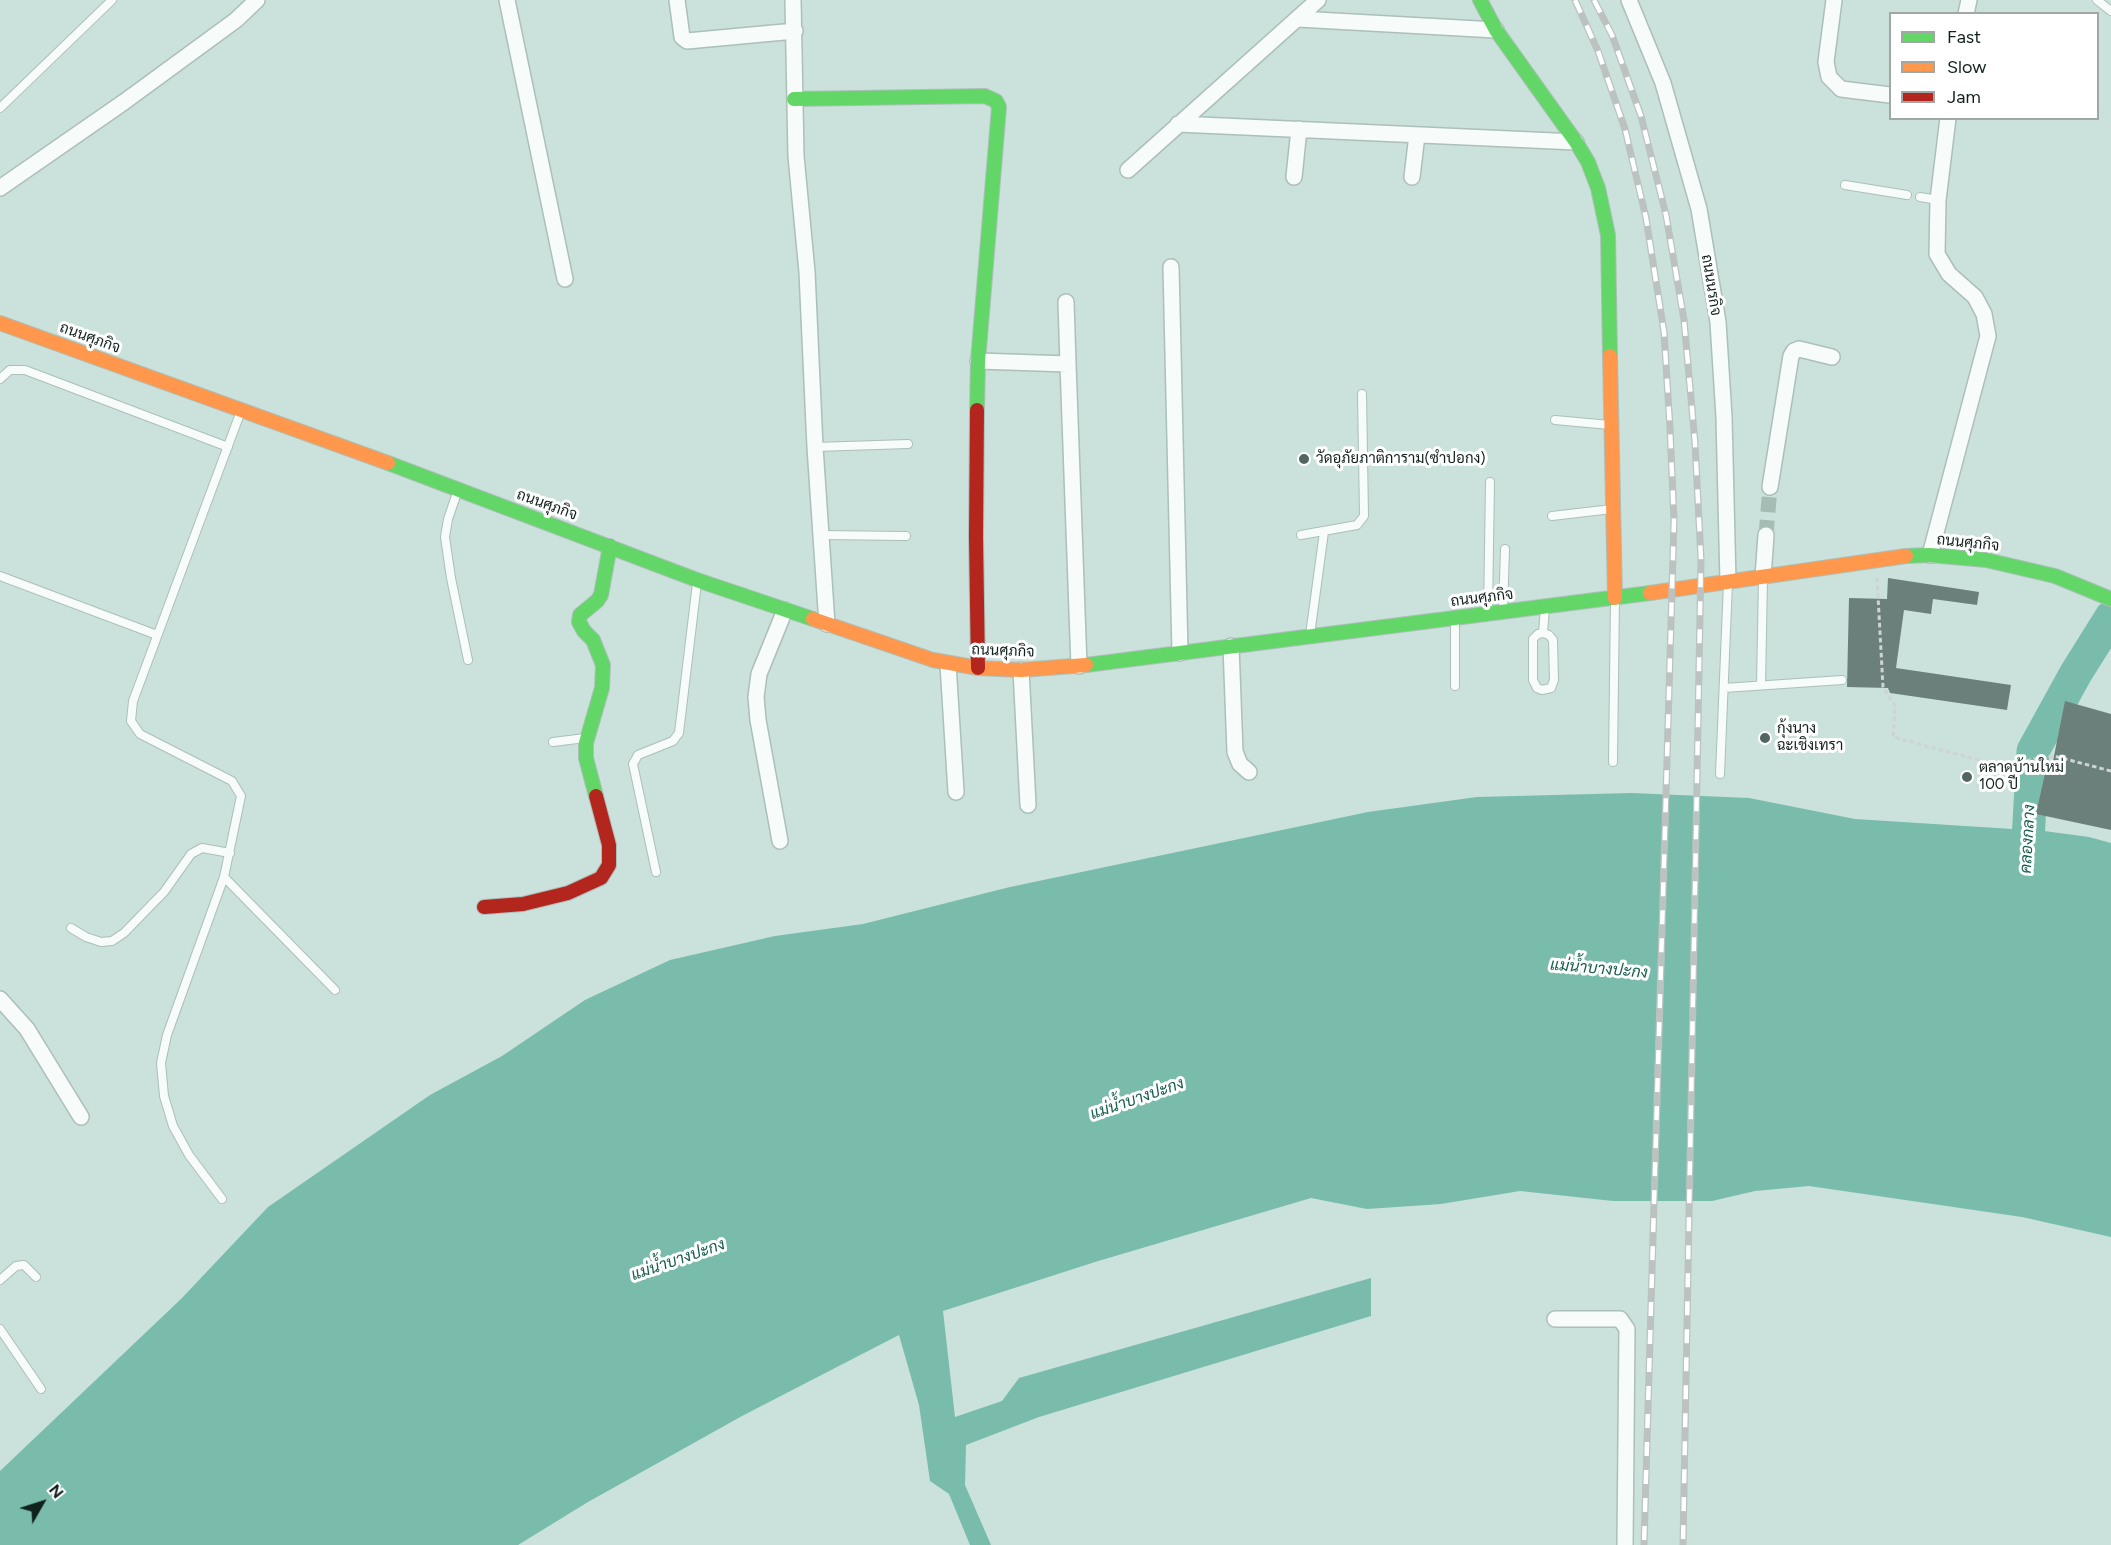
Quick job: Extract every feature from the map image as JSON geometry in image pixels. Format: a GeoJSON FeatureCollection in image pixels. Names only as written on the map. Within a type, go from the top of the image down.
{"type":"FeatureCollection","features":[{"type":"Feature","properties":{"kind":"main road"},"geometry":{"type":"LineString","coordinates":[[1480,0],[1496,30],[1576,142],[1598,188],[1608,235],[1615,598]]}},
{"type":"Feature","properties":{"kind":"main road"},"geometry":{"type":"LineString","coordinates":[[794,99],[986,96],[996,101],[999,107],[978,361],[976,537],[978,668]]}},
{"type":"Feature","properties":{"kind":"main road","name":"ถนนศุภกิจ"},"geometry":{"type":"LineString","coordinates":[[0,323],[459,489],[697,580],[948,664],[978,668],[1021,670],[1079,666],[1615,598],[1876,560],[1930,555],[1986,560],[2055,576],[2111,599]]}},
{"type":"Feature","properties":{"kind":"main road"},"geometry":{"type":"LineString","coordinates":[[484,908],[523,904],[568,893],[601,878],[609,865],[609,845],[586,758],[587,738],[602,688],[603,665],[593,640],[579,622],[580,615],[601,595],[610,546]]}},
{"type":"Feature","properties":{"kind":"street"},"geometry":{"type":"LineString","coordinates":[[0,188],[124,102],[236,20],[257,0]]}},
{"type":"Feature","properties":{"kind":"street"},"geometry":{"type":"LineString","coordinates":[[507,0],[565,279]]}},
{"type":"Feature","properties":{"kind":"street"},"geometry":{"type":"LineString","coordinates":[[677,0],[682,37],[687,41],[795,31]]}},
{"type":"Feature","properties":{"kind":"street"},"geometry":{"type":"LineString","coordinates":[[793,0],[796,156],[807,272],[815,447],[827,624]]}},
{"type":"Feature","properties":{"kind":"street"},"geometry":{"type":"LineString","coordinates":[[1128,170],[1318,0]]}},
{"type":"Feature","properties":{"kind":"street","name":"ถนนนรกิจ"},"geometry":{"type":"LineString","coordinates":[[1629,0],[1663,83],[1701,221],[1718,322],[1724,417],[1728,582]]}},
{"type":"Feature","properties":{"kind":"street"},"geometry":{"type":"LineString","coordinates":[[1834,0],[1826,62],[1829,77],[1841,89],[1889,95]]}},
{"type":"Feature","properties":{"kind":"street"},"geometry":{"type":"LineString","coordinates":[[1298,19],[1496,30]]}},
{"type":"Feature","properties":{"kind":"street"},"geometry":{"type":"LineString","coordinates":[[1930,555],[1988,336],[1984,314],[1975,297],[1949,274],[1937,254],[1938,200],[1948,120]]}},
{"type":"Feature","properties":{"kind":"street"},"geometry":{"type":"LineString","coordinates":[[1178,124],[1576,142]]}},
{"type":"Feature","properties":{"kind":"street"},"geometry":{"type":"LineString","coordinates":[[1294,177],[1299,129]]}},
{"type":"Feature","properties":{"kind":"street"},"geometry":{"type":"LineString","coordinates":[[1412,177],[1417,135]]}},
{"type":"Feature","properties":{"kind":"street"},"geometry":{"type":"LineString","coordinates":[[1171,267],[1180,653]]}},
{"type":"Feature","properties":{"kind":"street"},"geometry":{"type":"LineString","coordinates":[[1066,302],[1079,666]]}},
{"type":"Feature","properties":{"kind":"street"},"geometry":{"type":"LineString","coordinates":[[1770,487],[1791,356],[1799,349],[1832,357]]}},
{"type":"Feature","properties":{"kind":"street"},"geometry":{"type":"LineString","coordinates":[[978,361],[1068,364]]}},
{"type":"Feature","properties":{"kind":"street"},"geometry":{"type":"LineString","coordinates":[[1762,577],[1766,535]]}},
{"type":"Feature","properties":{"kind":"street"},"geometry":{"type":"LineString","coordinates":[[780,841],[756,698],[759,674],[785,609]]}},
{"type":"Feature","properties":{"kind":"street"},"geometry":{"type":"LineString","coordinates":[[1231,646],[1235,752],[1240,764],[1249,772]]}},
{"type":"Feature","properties":{"kind":"street"},"geometry":{"type":"LineString","coordinates":[[948,664],[956,792]]}},
{"type":"Feature","properties":{"kind":"street"},"geometry":{"type":"LineString","coordinates":[[1021,670],[1028,805]]}},
{"type":"Feature","properties":{"kind":"street"},"geometry":{"type":"LineString","coordinates":[[0,999],[27,1029],[81,1117]]}},
{"type":"Feature","properties":{"kind":"street"},"geometry":{"type":"LineString","coordinates":[[1555,1319],[1620,1319],[1627,1329],[1625,1545]]}},
{"type":"Feature","properties":{"kind":"lane"},"geometry":{"type":"LineString","coordinates":[[0,108],[112,0]]}},
{"type":"Feature","properties":{"kind":"lane"},"geometry":{"type":"LineString","coordinates":[[2097,0],[2111,11]]}},
{"type":"Feature","properties":{"kind":"lane"},"geometry":{"type":"LineString","coordinates":[[1845,185],[1907,195]]}},
{"type":"Feature","properties":{"kind":"lane"},"geometry":{"type":"LineString","coordinates":[[1920,197],[1938,200]]}},
{"type":"Feature","properties":{"kind":"lane"},"geometry":{"type":"LineString","coordinates":[[0,378],[10,370],[25,370],[228,447]]}},
{"type":"Feature","properties":{"kind":"lane"},"geometry":{"type":"LineString","coordinates":[[1301,535],[1357,525],[1364,516],[1362,394]]}},
{"type":"Feature","properties":{"kind":"lane"},"geometry":{"type":"LineString","coordinates":[[222,1199],[189,1155],[173,1126],[164,1096],[161,1062],[167,1035],[224,877],[241,796],[232,781],[140,734],[131,721],[133,701],[241,410]]}},
{"type":"Feature","properties":{"kind":"lane"},"geometry":{"type":"LineString","coordinates":[[1555,420],[1612,425]]}},
{"type":"Feature","properties":{"kind":"lane"},"geometry":{"type":"LineString","coordinates":[[815,447],[908,444]]}},
{"type":"Feature","properties":{"kind":"lane"},"geometry":{"type":"LineString","coordinates":[[1488,614],[1490,482]]}},
{"type":"Feature","properties":{"kind":"lane"},"geometry":{"type":"LineString","coordinates":[[459,489],[448,519],[446,537],[451,578],[468,660]]}},
{"type":"Feature","properties":{"kind":"lane"},"geometry":{"type":"LineString","coordinates":[[1552,516],[1613,509]]}},
{"type":"Feature","properties":{"kind":"lane"},"geometry":{"type":"LineString","coordinates":[[1310,636],[1324,532]]}},
{"type":"Feature","properties":{"kind":"lane"},"geometry":{"type":"LineString","coordinates":[[821,535],[906,536]]}},
{"type":"Feature","properties":{"kind":"lane"},"geometry":{"type":"LineString","coordinates":[[1503,612],[1505,549]]}},
{"type":"Feature","properties":{"kind":"lane"},"geometry":{"type":"LineString","coordinates":[[0,576],[157,635]]}},
{"type":"Feature","properties":{"kind":"lane"},"geometry":{"type":"LineString","coordinates":[[1761,685],[1762,577]]}},
{"type":"Feature","properties":{"kind":"lane"},"geometry":{"type":"LineString","coordinates":[[656,872],[633,764],[638,755],[673,741],[679,733],[697,580]]}},
{"type":"Feature","properties":{"kind":"lane"},"geometry":{"type":"LineString","coordinates":[[1720,774],[1728,582]]}},
{"type":"Feature","properties":{"kind":"lane"},"geometry":{"type":"LineString","coordinates":[[1612,762],[1615,598]]}},
{"type":"Feature","properties":{"kind":"lane"},"geometry":{"type":"LineString","coordinates":[[1543,633],[1545,607]]}},
{"type":"Feature","properties":{"kind":"lane"},"geometry":{"type":"LineString","coordinates":[[1455,619],[1455,686]]}},
{"type":"Feature","properties":{"kind":"lane"},"geometry":{"type":"LineString","coordinates":[[1543,633],[1549,635],[1553,640],[1554,680],[1551,688],[1542,690],[1537,688],[1533,680],[1533,639],[1543,633]]}},
{"type":"Feature","properties":{"kind":"lane"},"geometry":{"type":"LineString","coordinates":[[1724,688],[1842,680]]}},
{"type":"Feature","properties":{"kind":"lane"},"geometry":{"type":"LineString","coordinates":[[553,742],[587,738]]}},
{"type":"Feature","properties":{"kind":"lane"},"geometry":{"type":"LineString","coordinates":[[71,928],[86,937],[101,942],[112,941],[124,933],[164,892],[191,854],[202,848],[230,853]]}},
{"type":"Feature","properties":{"kind":"lane"},"geometry":{"type":"LineString","coordinates":[[224,877],[335,990]]}},
{"type":"Feature","properties":{"kind":"lane"},"geometry":{"type":"LineString","coordinates":[[0,1280],[16,1266],[24,1265],[36,1277]]}},
{"type":"Feature","properties":{"kind":"lane"},"geometry":{"type":"LineString","coordinates":[[0,1329],[3,1339],[41,1389]]}},
{"type":"Feature","properties":{"kind":"path"},"geometry":{"type":"LineString","coordinates":[[1876,560],[1883,687],[1895,706],[1893,737],[1997,765],[2054,756],[2111,771]]}},
{"type":"Feature","properties":{"kind":"water","name":"แม่น้ำบางปะกง"},"geometry":{"type":"Polygon","coordinates":[[[1632,793],[1749,798],[1855,819],[2044,831],[2089,837],[2111,843],[2111,1237],[2022,1217],[1809,1186],[1755,1191],[1712,1201],[1613,1201],[1520,1191],[1441,1204],[1367,1209],[1311,1198],[1095,1262],[943,1311],[955,1417],[1002,1401],[1019,1378],[1371,1278],[1371,1316],[1039,1417],[966,1445],[965,1485],[991,1545],[970,1545],[949,1494],[930,1481],[919,1405],[899,1335],[742,1416],[588,1502],[518,1545],[0,1545],[0,1471],[181,1299],[268,1207],[430,1095],[502,1056],[585,1000],[670,960],[775,936],[863,924],[1010,887],[1368,812],[1477,797],[1632,793]]]}},
{"type":"Feature","properties":{"kind":"building"},"geometry":{"type":"Polygon","coordinates":[[[1888,578],[1979,592],[1977,605],[1933,599],[1931,614],[1904,610],[1896,668],[2011,685],[2007,710],[1890,693],[1888,688],[1847,687],[1849,598],[1887,599],[1888,578]]]}},
{"type":"Feature","properties":{"kind":"building"},"geometry":{"type":"Polygon","coordinates":[[[2065,701],[2111,714],[2111,830],[2036,814],[2048,760],[2053,761],[2065,701]]]}},
{"type":"Feature","properties":{"kind":"waterway","name":"คลองกลาง"},"geometry":{"type":"LineString","coordinates":[[2026,876],[2033,751],[2076,673],[2111,617]]}},
{"type":"Feature","properties":{"kind":"tunnel"},"geometry":{"type":"LineString","coordinates":[[1766,535],[1770,487]]}},
{"type":"Feature","properties":{"kind":"railway"},"geometry":{"type":"LineString","coordinates":[[1575,0],[1598,51],[1625,129],[1646,218],[1664,332],[1670,428],[1674,521],[1644,1545]]}},
{"type":"Feature","properties":{"kind":"railway"},"geometry":{"type":"LineString","coordinates":[[1594,0],[1612,35],[1641,116],[1666,215],[1684,320],[1695,443],[1701,559],[1683,1545]]}},
{"type":"Feature","properties":{"kind":"traffic: fast"},"geometry":{"type":"LineString","coordinates":[[1480,0],[1496,30],[1576,142],[1588,162],[1598,188],[1608,235],[1610,356]]}},
{"type":"Feature","properties":{"kind":"traffic: fast"},"geometry":{"type":"LineString","coordinates":[[794,99],[985,96],[996,101],[999,107],[978,361],[977,410]]}},
{"type":"Feature","properties":{"kind":"traffic: fast"},"geometry":{"type":"LineString","coordinates":[[388,463],[697,580],[813,619]]}},
{"type":"Feature","properties":{"kind":"traffic: fast"},"geometry":{"type":"LineString","coordinates":[[596,796],[586,758],[586,743],[602,688],[603,665],[593,640],[579,622],[580,615],[601,595],[610,546]]}},
{"type":"Feature","properties":{"kind":"traffic: fast"},"geometry":{"type":"LineString","coordinates":[[1906,556],[1930,555],[1986,560],[2055,576],[2111,599]]}},
{"type":"Feature","properties":{"kind":"traffic: fast"},"geometry":{"type":"LineString","coordinates":[[1086,665],[1650,593]]}},
{"type":"Feature","properties":{"kind":"traffic: slow"},"geometry":{"type":"LineString","coordinates":[[0,323],[388,463]]}},
{"type":"Feature","properties":{"kind":"traffic: slow"},"geometry":{"type":"LineString","coordinates":[[1610,356],[1615,598]]}},
{"type":"Feature","properties":{"kind":"traffic: slow"},"geometry":{"type":"LineString","coordinates":[[1650,593],[1906,556]]}},
{"type":"Feature","properties":{"kind":"traffic: slow"},"geometry":{"type":"LineString","coordinates":[[813,619],[933,660],[978,668],[1021,670],[1086,665]]}},
{"type":"Feature","properties":{"kind":"traffic: jam"},"geometry":{"type":"LineString","coordinates":[[977,410],[978,668]]}},
{"type":"Feature","properties":{"kind":"traffic: jam"},"geometry":{"type":"LineString","coordinates":[[484,907],[523,904],[568,893],[601,878],[609,865],[609,845],[596,796]]}},
{"type":"Feature","properties":{"kind":"place","name":"วัดอุภัยภาติการาม(ซำปอกง)"},"geometry":{"type":"Point","coordinates":[1304,459]}},
{"type":"Feature","properties":{"kind":"place","name":"กุ้งนาง ฉะเชิงเทรา"},"geometry":{"type":"Point","coordinates":[1765,738]}},
{"type":"Feature","properties":{"kind":"place","name":"ตลาดบ้านใหม่ 100 ปี"},"geometry":{"type":"Point","coordinates":[1967,777]}}]}
